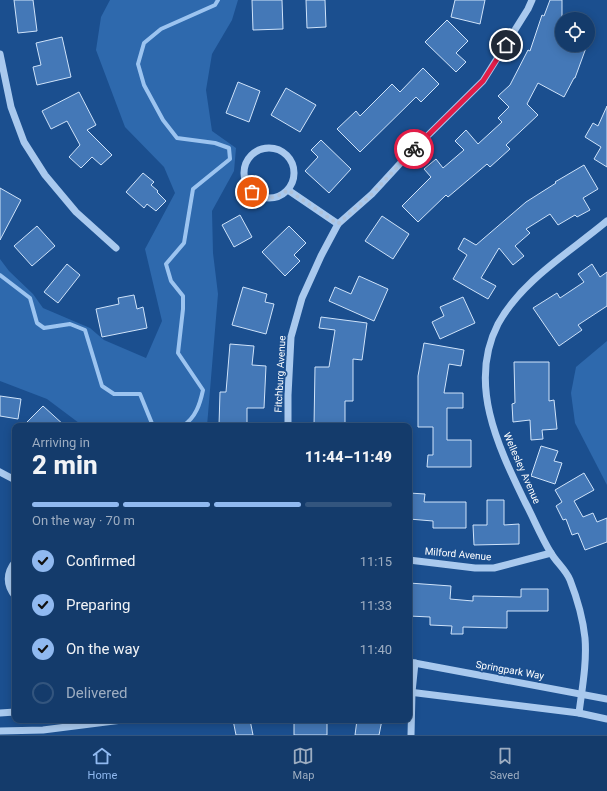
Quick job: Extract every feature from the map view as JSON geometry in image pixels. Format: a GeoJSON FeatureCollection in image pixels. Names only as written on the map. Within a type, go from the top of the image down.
{"type":"FeatureCollection","features":[{"type":"Feature","properties":{"kind":"street","name":"Fitchburg Avenue"},"geometry":{"type":"LineString","coordinates":[[288,423],[291,337],[302,298],[320,256],[338,224],[372,194],[407,156],[483,81],[528,10],[532,0]]}},
{"type":"Feature","properties":{"kind":"street"},"geometry":{"type":"LineString","coordinates":[[0,54],[11,107],[24,142],[45,175],[76,212],[116,248]]}},
{"type":"Feature","properties":{"kind":"street"},"geometry":{"type":"LineString","coordinates":[[268,148],[277,149],[286,154],[292,162],[294,172],[293,182],[288,190],[280,196],[270,198],[260,197],[252,192],[246,184],[243,174],[245,164],[250,156],[258,150],[268,148]]}},
{"type":"Feature","properties":{"kind":"street"},"geometry":{"type":"LineString","coordinates":[[288,190],[338,224]]}},
{"type":"Feature","properties":{"kind":"street","name":"Wellesley Avenue"},"geometry":{"type":"LineString","coordinates":[[579,713],[585,658],[585,638],[581,616],[570,578],[551,553],[503,456],[492,426],[487,400],[486,371],[490,345],[498,324],[514,302],[530,283],[607,221]]}},
{"type":"Feature","properties":{"kind":"street"},"geometry":{"type":"LineString","coordinates":[[0,472],[12,478]]}},
{"type":"Feature","properties":{"kind":"street","name":"Milford Avenue"},"geometry":{"type":"LineString","coordinates":[[412,560],[475,568],[494,568],[551,553]]}},
{"type":"Feature","properties":{"kind":"street"},"geometry":{"type":"LineString","coordinates":[[12,567],[8,573],[8,585],[12,591]]}},
{"type":"Feature","properties":{"kind":"street","name":"Springpark Way"},"geometry":{"type":"LineString","coordinates":[[412,663],[607,699]]}},
{"type":"Feature","properties":{"kind":"street"},"geometry":{"type":"LineString","coordinates":[[412,692],[579,713],[607,719]]}},
{"type":"Feature","properties":{"kind":"street"},"geometry":{"type":"LineString","coordinates":[[0,714],[12,712]]}},
{"type":"Feature","properties":{"kind":"street"},"geometry":{"type":"LineString","coordinates":[[0,731],[43,730],[98,723]]}},
{"type":"Feature","properties":{"kind":"street"},"geometry":{"type":"LineString","coordinates":[[411,723],[411,735]]}},
{"type":"Feature","properties":{"kind":"shaded area"},"geometry":{"type":"Polygon","coordinates":[[[110,0],[238,0],[232,20],[212,54],[206,90],[212,131],[236,148],[234,171],[212,211],[213,253],[218,294],[207,423],[79,423],[47,399],[0,381],[0,259],[9,271],[33,294],[43,308],[90,328],[104,340],[146,358],[162,321],[145,249],[175,193],[164,167],[125,127],[96,50],[101,17],[110,0]]]}},
{"type":"Feature","properties":{"kind":"shaded area"},"geometry":{"type":"Polygon","coordinates":[[[607,341],[607,485],[575,423],[571,393],[576,367],[607,341]]]}},
{"type":"Feature","properties":{"kind":"building"},"geometry":{"type":"Polygon","coordinates":[[[14,0],[33,0],[37,31],[18,33],[14,0]]]}},
{"type":"Feature","properties":{"kind":"building"},"geometry":{"type":"Polygon","coordinates":[[[252,0],[282,0],[283,29],[253,30],[252,0]]]}},
{"type":"Feature","properties":{"kind":"building"},"geometry":{"type":"Polygon","coordinates":[[[306,0],[325,0],[326,27],[307,28],[306,0]]]}},
{"type":"Feature","properties":{"kind":"building"},"geometry":{"type":"Polygon","coordinates":[[[455,0],[485,0],[480,24],[451,17],[455,0]]]}},
{"type":"Feature","properties":{"kind":"building"},"geometry":{"type":"Polygon","coordinates":[[[550,0],[562,0],[562,12],[555,12],[555,52],[584,52],[575,78],[564,97],[538,83],[527,104],[538,115],[506,145],[510,149],[490,167],[487,164],[448,197],[446,195],[418,222],[402,206],[431,177],[424,169],[436,159],[443,168],[464,150],[455,141],[466,130],[478,144],[502,122],[498,118],[509,107],[498,96],[510,85],[528,50],[530,51],[542,15],[544,16],[550,0]]]}},
{"type":"Feature","properties":{"kind":"building"},"geometry":{"type":"Polygon","coordinates":[[[447,20],[468,41],[456,53],[466,62],[456,72],[425,42],[447,20]]]}},
{"type":"Feature","properties":{"kind":"building"},"geometry":{"type":"Polygon","coordinates":[[[62,37],[71,77],[37,85],[33,67],[41,65],[36,43],[62,37]]]}},
{"type":"Feature","properties":{"kind":"building"},"geometry":{"type":"Polygon","coordinates":[[[423,68],[439,84],[421,102],[416,97],[360,152],[337,129],[356,111],[360,116],[392,84],[400,92],[423,68]]]}},
{"type":"Feature","properties":{"kind":"building"},"geometry":{"type":"Polygon","coordinates":[[[238,82],[260,91],[249,122],[226,113],[238,82]]]}},
{"type":"Feature","properties":{"kind":"building"},"geometry":{"type":"Polygon","coordinates":[[[286,88],[316,105],[300,132],[271,115],[286,88]]]}},
{"type":"Feature","properties":{"kind":"building"},"geometry":{"type":"Polygon","coordinates":[[[79,92],[96,125],[87,130],[112,155],[101,165],[92,157],[81,168],[69,157],[80,145],[67,121],[51,129],[42,111],[79,92]]]}},
{"type":"Feature","properties":{"kind":"building"},"geometry":{"type":"Polygon","coordinates":[[[607,106],[607,167],[594,159],[601,147],[585,137],[593,123],[598,126],[607,106]]]}},
{"type":"Feature","properties":{"kind":"building"},"geometry":{"type":"Polygon","coordinates":[[[321,140],[351,169],[329,193],[305,171],[318,157],[311,150],[321,140]]]}},
{"type":"Feature","properties":{"kind":"building"},"geometry":{"type":"Polygon","coordinates":[[[584,165],[598,189],[583,198],[590,210],[577,217],[575,215],[558,225],[550,214],[526,229],[530,233],[515,246],[524,256],[513,265],[499,248],[481,278],[496,286],[488,299],[453,279],[467,255],[458,249],[464,238],[476,245],[526,202],[556,183],[555,182],[584,165]]]}},
{"type":"Feature","properties":{"kind":"building"},"geometry":{"type":"Polygon","coordinates":[[[143,173],[154,182],[151,185],[166,201],[156,211],[147,204],[144,208],[126,192],[143,173]]]}},
{"type":"Feature","properties":{"kind":"building"},"geometry":{"type":"Polygon","coordinates":[[[0,188],[21,200],[0,240],[0,188]]]}},
{"type":"Feature","properties":{"kind":"building"},"geometry":{"type":"Polygon","coordinates":[[[240,215],[252,237],[234,247],[222,225],[240,215]]]}},
{"type":"Feature","properties":{"kind":"building"},"geometry":{"type":"Polygon","coordinates":[[[382,216],[409,234],[393,259],[365,241],[382,216]]]}},
{"type":"Feature","properties":{"kind":"building"},"geometry":{"type":"Polygon","coordinates":[[[37,226],[55,246],[32,266],[14,246],[37,226]]]}},
{"type":"Feature","properties":{"kind":"building"},"geometry":{"type":"Polygon","coordinates":[[[289,226],[306,243],[294,255],[300,261],[285,276],[262,252],[289,226]]]}},
{"type":"Feature","properties":{"kind":"building"},"geometry":{"type":"Polygon","coordinates":[[[67,264],[80,275],[58,303],[44,292],[67,264]]]}},
{"type":"Feature","properties":{"kind":"building"},"geometry":{"type":"Polygon","coordinates":[[[592,264],[600,277],[607,272],[607,306],[578,325],[582,330],[559,346],[533,308],[557,293],[560,298],[584,282],[578,274],[592,264]]]}},
{"type":"Feature","properties":{"kind":"building"},"geometry":{"type":"Polygon","coordinates":[[[359,276],[388,289],[374,321],[329,301],[335,287],[351,294],[359,276]]]}},
{"type":"Feature","properties":{"kind":"building"},"geometry":{"type":"Polygon","coordinates":[[[243,287],[267,294],[265,302],[274,304],[266,334],[232,325],[243,287]]]}},
{"type":"Feature","properties":{"kind":"building"},"geometry":{"type":"Polygon","coordinates":[[[134,295],[137,309],[143,307],[147,328],[102,337],[96,309],[119,304],[118,298],[134,295]]]}},
{"type":"Feature","properties":{"kind":"building"},"geometry":{"type":"Polygon","coordinates":[[[463,297],[475,323],[440,339],[432,322],[444,316],[440,307],[463,297]]]}},
{"type":"Feature","properties":{"kind":"building"},"geometry":{"type":"Polygon","coordinates":[[[321,317],[367,323],[362,360],[353,359],[353,401],[345,401],[345,423],[314,423],[315,367],[329,367],[335,330],[319,328],[321,317]]]}},
{"type":"Feature","properties":{"kind":"building"},"geometry":{"type":"Polygon","coordinates":[[[424,343],[464,350],[461,366],[449,364],[444,393],[463,393],[463,408],[447,408],[447,440],[471,440],[471,467],[427,467],[428,455],[433,455],[433,427],[418,427],[418,376],[424,343]]]}},
{"type":"Feature","properties":{"kind":"building"},"geometry":{"type":"Polygon","coordinates":[[[230,344],[254,346],[252,365],[266,366],[264,408],[247,408],[247,423],[219,423],[220,392],[226,392],[230,344]]]}},
{"type":"Feature","properties":{"kind":"building"},"geometry":{"type":"Polygon","coordinates":[[[514,362],[549,362],[549,401],[554,400],[557,429],[542,430],[543,439],[531,440],[530,420],[513,422],[512,404],[515,403],[514,362]]]}},
{"type":"Feature","properties":{"kind":"building"},"geometry":{"type":"Polygon","coordinates":[[[0,396],[21,399],[18,419],[0,416],[0,396]]]}},
{"type":"Feature","properties":{"kind":"building"},"geometry":{"type":"Polygon","coordinates":[[[43,406],[62,423],[26,423],[43,406]]]}},
{"type":"Feature","properties":{"kind":"building"},"geometry":{"type":"Polygon","coordinates":[[[541,446],[558,451],[554,461],[562,463],[555,484],[531,476],[541,446]]]}},
{"type":"Feature","properties":{"kind":"building"},"geometry":{"type":"Polygon","coordinates":[[[584,473],[594,490],[574,501],[583,517],[593,513],[597,522],[607,518],[607,542],[585,550],[578,533],[572,535],[566,519],[563,520],[556,506],[562,502],[555,490],[584,473]]]}},
{"type":"Feature","properties":{"kind":"building"},"geometry":{"type":"Polygon","coordinates":[[[412,493],[425,494],[424,502],[466,502],[466,528],[433,528],[433,521],[412,519],[412,493]]]}},
{"type":"Feature","properties":{"kind":"building"},"geometry":{"type":"Polygon","coordinates":[[[487,500],[504,500],[504,525],[519,524],[519,544],[474,545],[473,525],[487,525],[487,500]]]}},
{"type":"Feature","properties":{"kind":"building"},"geometry":{"type":"Polygon","coordinates":[[[412,583],[451,586],[450,599],[473,601],[473,596],[521,597],[521,589],[548,589],[548,611],[507,611],[507,628],[463,627],[463,634],[451,634],[452,626],[430,625],[430,617],[412,616],[412,583]]]}},
{"type":"Feature","properties":{"kind":"building"},"geometry":{"type":"Polygon","coordinates":[[[234,723],[251,723],[253,735],[236,735],[234,723]]]}},
{"type":"Feature","properties":{"kind":"building"},"geometry":{"type":"Polygon","coordinates":[[[294,723],[327,723],[327,735],[294,735],[294,723]]]}},
{"type":"Feature","properties":{"kind":"building"},"geometry":{"type":"Polygon","coordinates":[[[357,723],[381,723],[379,735],[355,735],[357,723]]]}},
{"type":"Feature","properties":{"kind":"waterway"},"geometry":{"type":"LineString","coordinates":[[186,423],[191,419],[197,410],[203,390],[178,353],[183,296],[171,281],[166,264],[184,243],[193,189],[230,159],[229,148],[215,143],[177,138],[163,120],[144,85],[138,64],[144,43],[161,29],[215,5],[218,0]]}},
{"type":"Feature","properties":{"kind":"waterway"},"geometry":{"type":"LineString","coordinates":[[0,275],[30,298],[37,323],[44,328],[70,324],[85,330],[102,386],[114,394],[140,394],[152,423]]}},
{"type":"Feature","properties":{"kind":"way so far"},"geometry":{"type":"LineString","coordinates":[[252,192],[260,197],[270,198],[280,196],[288,190],[338,224],[372,194],[414,149]]}},
{"type":"Feature","properties":{"kind":"route"},"geometry":{"type":"LineString","coordinates":[[414,149],[483,81],[506,45]]}}]}
